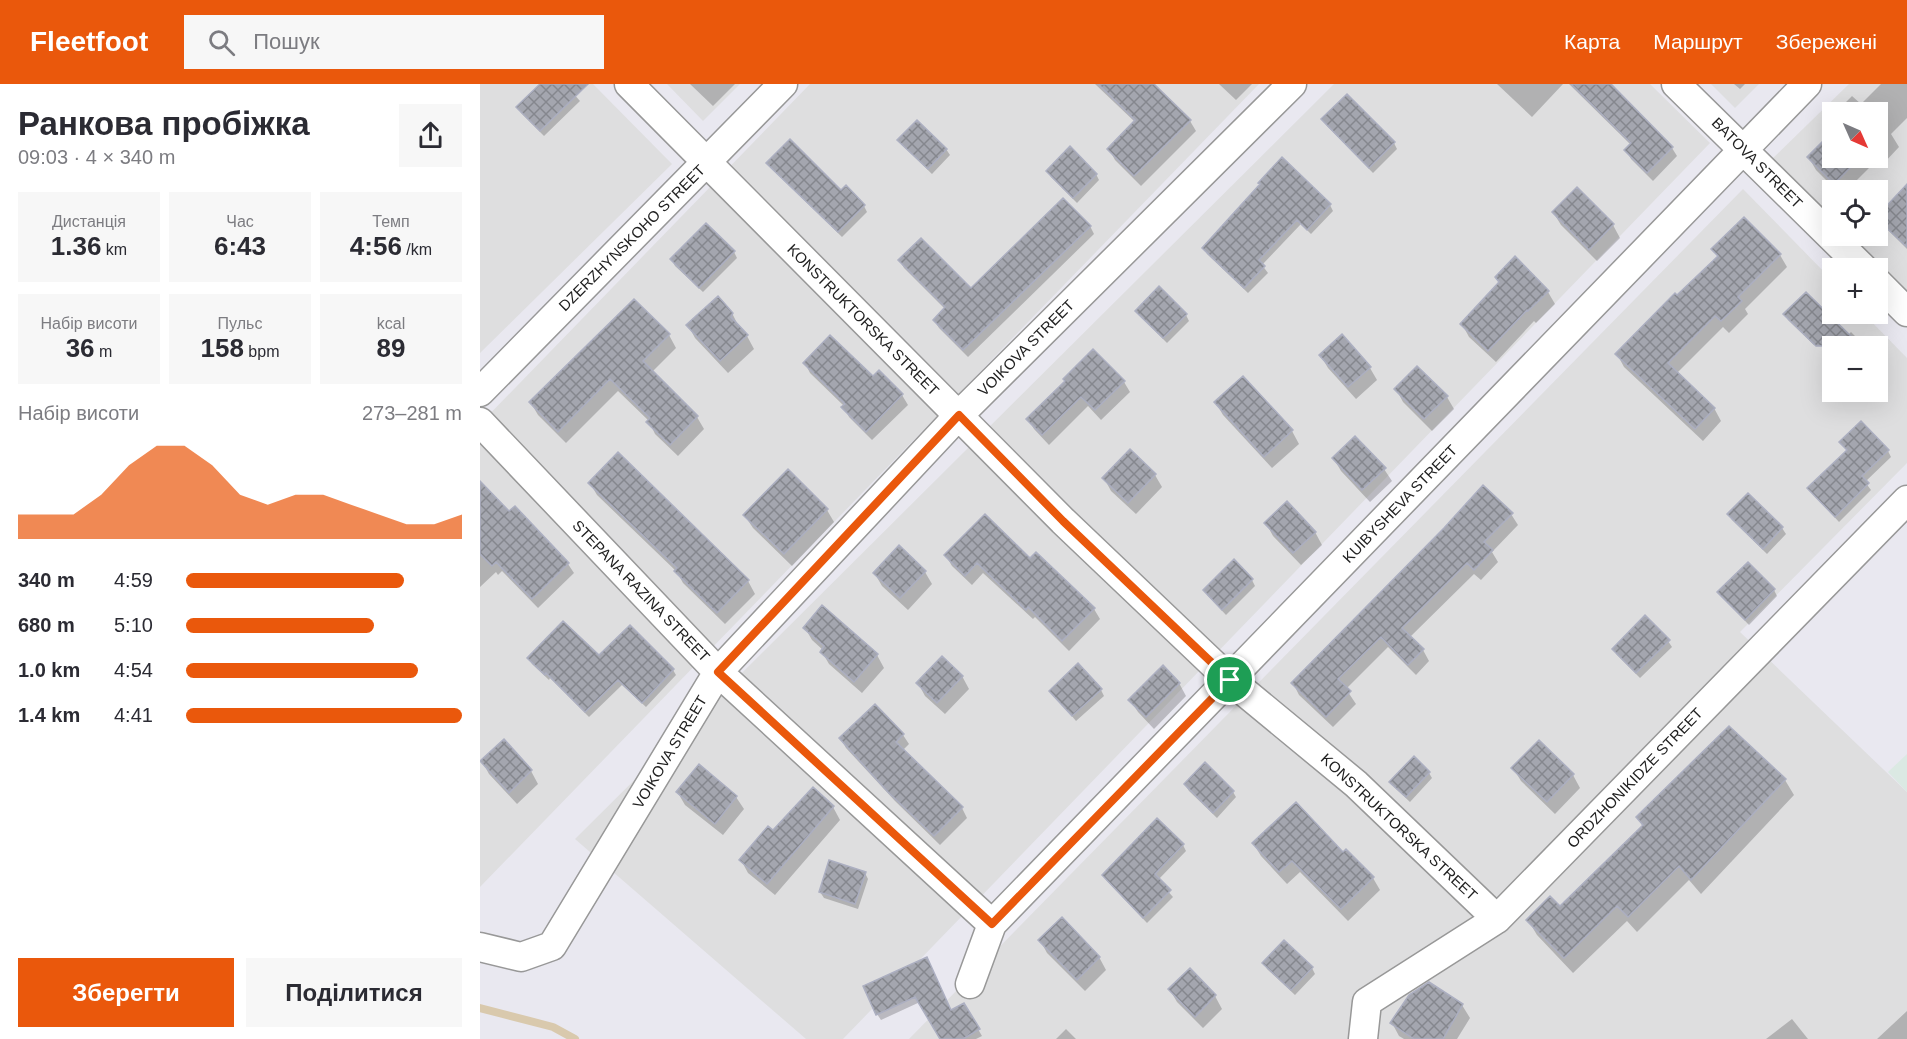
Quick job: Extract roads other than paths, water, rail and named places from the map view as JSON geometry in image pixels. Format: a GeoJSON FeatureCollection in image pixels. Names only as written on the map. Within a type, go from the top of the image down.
{"type":"FeatureCollection","features":[{"type":"Feature","properties":{"kind":"street","name":"KONSTRUKTORSKA STREET"},"geometry":{"type":"LineString","coordinates":[[630,84],[1063,521],[1230,680],[1356,784],[1497,919]]}},
{"type":"Feature","properties":{"kind":"street","name":"DZERZHYNSKOHO STREET"},"geometry":{"type":"LineString","coordinates":[[480,392],[783,84]]}},
{"type":"Feature","properties":{"kind":"street","name":"VOIKOVA STREET"},"geometry":{"type":"LineString","coordinates":[[480,947],[522,957],[552,946],[718,672],[959,415],[1292,84]]}},
{"type":"Feature","properties":{"kind":"street","name":"BATOVA STREET"},"geometry":{"type":"LineString","coordinates":[[1676,84],[1853,258]]}},
{"type":"Feature","properties":{"kind":"street","name":"KUIBYSHEVA STREET"},"geometry":{"type":"LineString","coordinates":[[992,924],[1808,84]]}},
{"type":"Feature","properties":{"kind":"street"},"geometry":{"type":"LineString","coordinates":[[1888,293],[1907,312]]}},
{"type":"Feature","properties":{"kind":"street","name":"STEPANA RAZINA STREET"},"geometry":{"type":"LineString","coordinates":[[480,422],[718,672],[992,924]]}},
{"type":"Feature","properties":{"kind":"street","name":"ORDZHONIKIDZE STREET"},"geometry":{"type":"LineString","coordinates":[[1363,1039],[1367,1002],[1497,919],[1907,500]]}},
{"type":"Feature","properties":{"kind":"street"},"geometry":{"type":"LineString","coordinates":[[970,984],[992,924]]}},
{"type":"Feature","properties":{"kind":"waterway"},"geometry":{"type":"LineString","coordinates":[[480,1008],[553,1027],[575,1039]]}}]}
